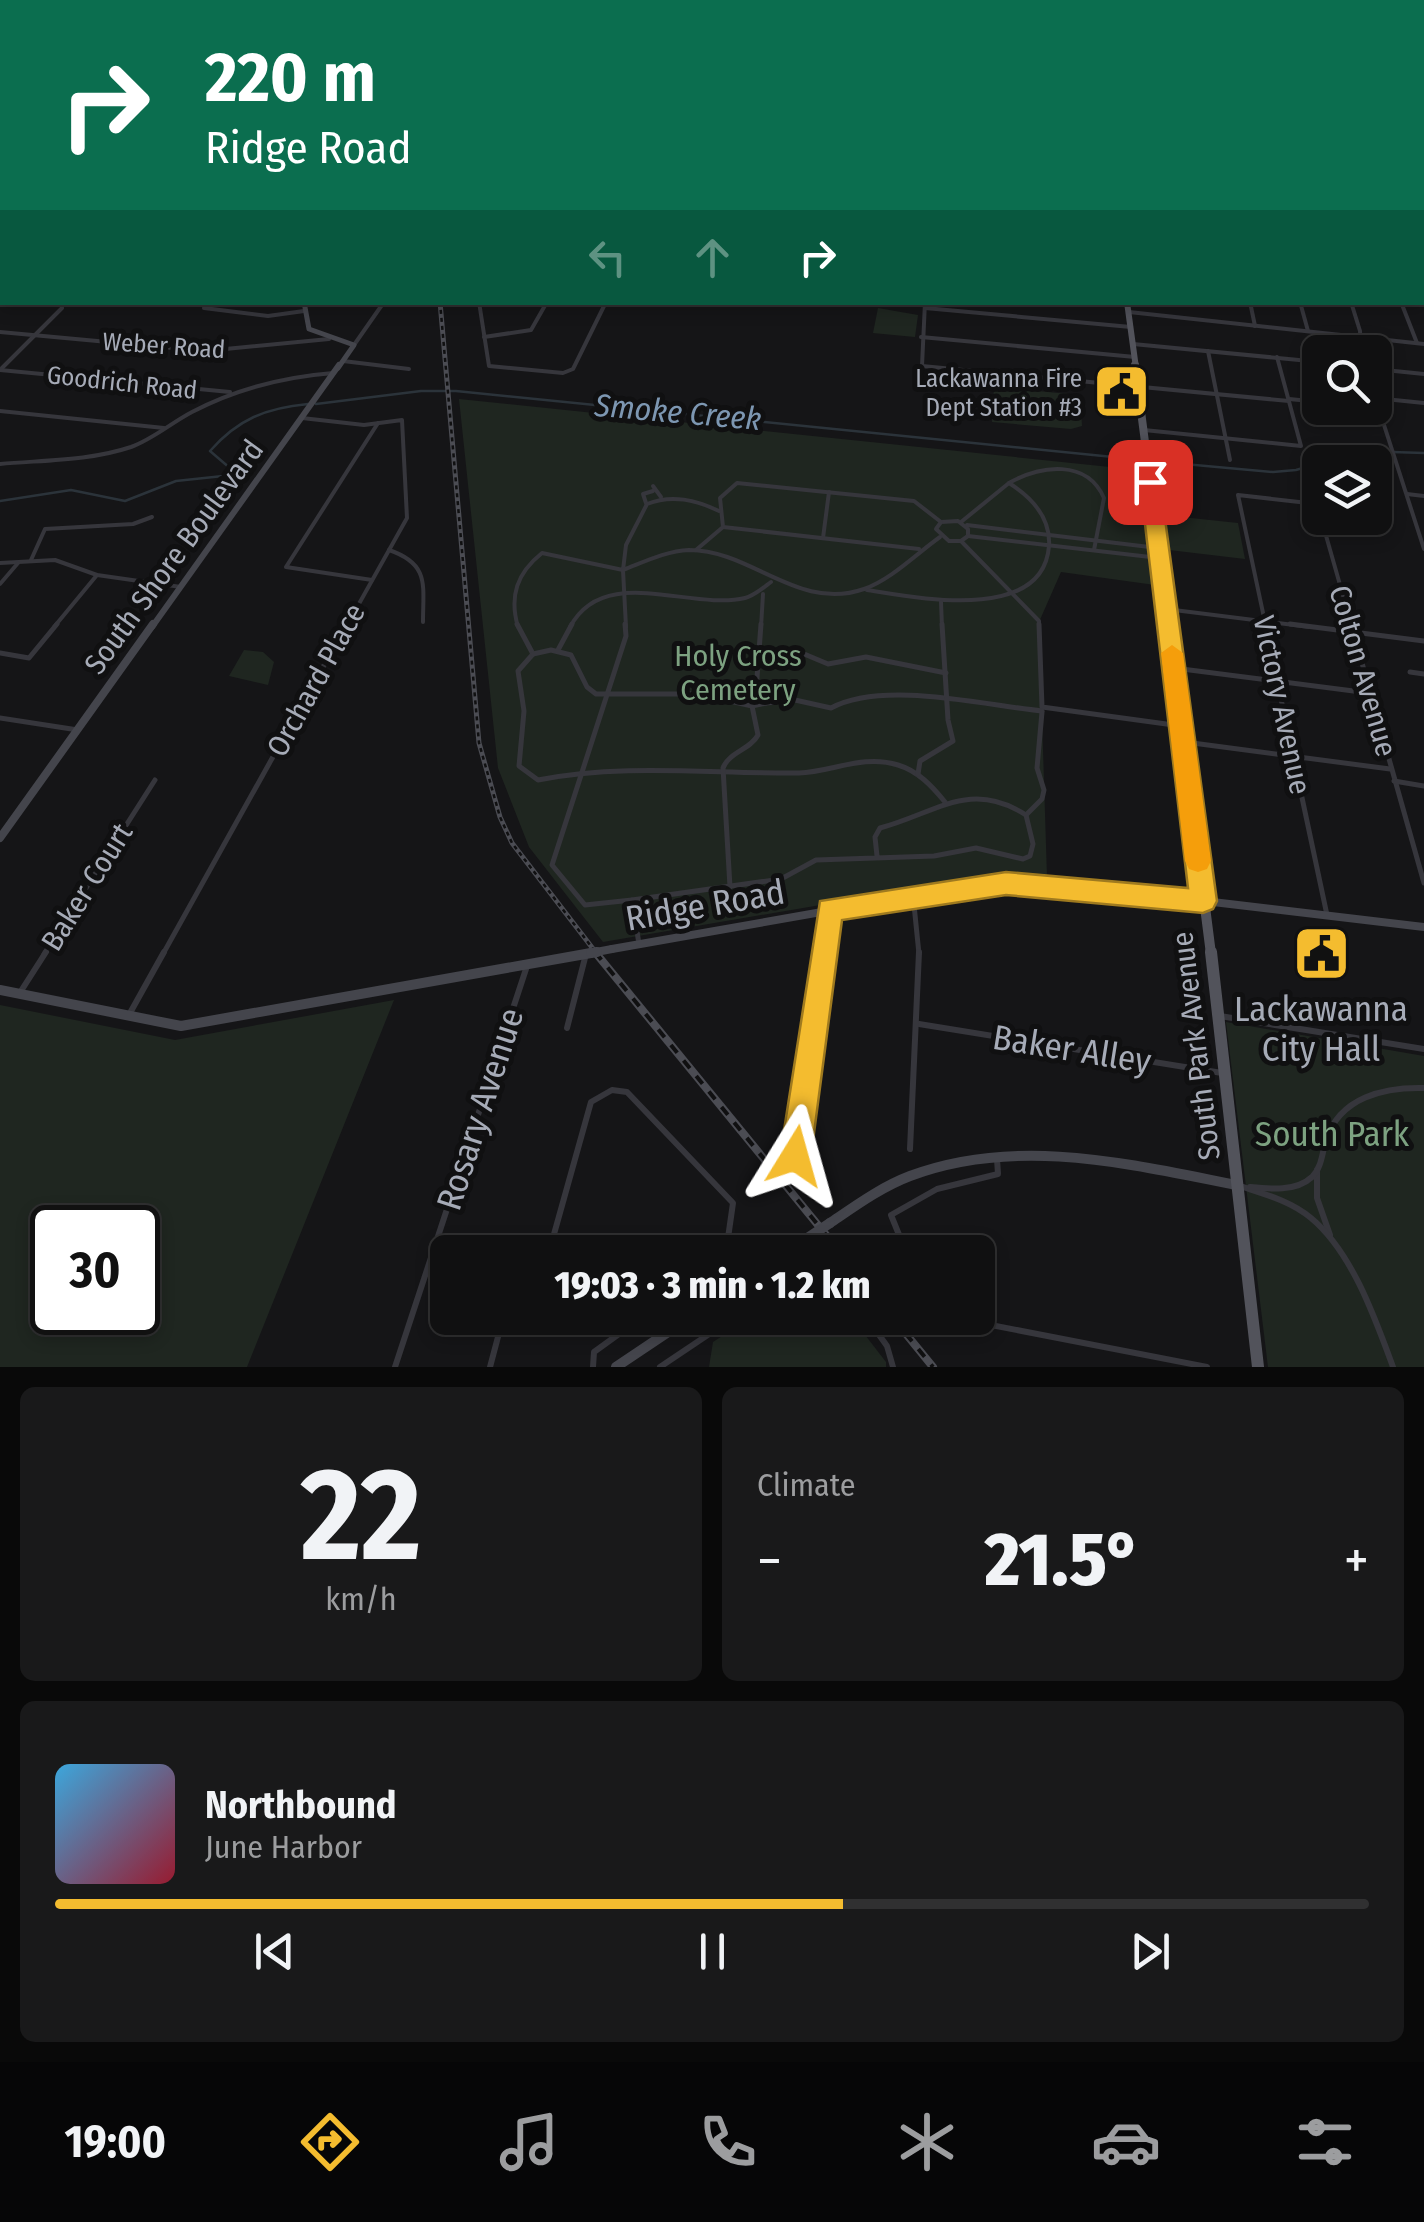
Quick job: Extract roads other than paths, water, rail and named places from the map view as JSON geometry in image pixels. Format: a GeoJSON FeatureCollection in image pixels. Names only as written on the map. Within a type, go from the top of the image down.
{"type":"FeatureCollection","features":[{"type":"Feature","properties":{"kind":"main road","name":"South Park Avenue"},"geometry":{"type":"LineString","coordinates":[[1128,305],[1219,1016],[1258,1367]]}},
{"type":"Feature","properties":{"kind":"street","name":"South Shore Boulevard"},"geometry":{"type":"LineString","coordinates":[[0,838],[382,305]]}},
{"type":"Feature","properties":{"kind":"street"},"geometry":{"type":"LineString","coordinates":[[479,305],[492,367],[568,372],[604,305]]}},
{"type":"Feature","properties":{"kind":"street"},"geometry":{"type":"LineString","coordinates":[[484,337],[531,330],[546,305]]}},
{"type":"Feature","properties":{"kind":"street"},"geometry":{"type":"LineString","coordinates":[[1131,327],[925,305],[922,366],[1302,401]]}},
{"type":"Feature","properties":{"kind":"street"},"geometry":{"type":"LineString","coordinates":[[1251,305],[1255,326]]}},
{"type":"Feature","properties":{"kind":"street"},"geometry":{"type":"LineString","coordinates":[[1301,305],[1308,331]]}},
{"type":"Feature","properties":{"kind":"street"},"geometry":{"type":"LineString","coordinates":[[1351,305],[1359,335]]}},
{"type":"Feature","properties":{"kind":"street"},"geometry":{"type":"LineString","coordinates":[[1402,305],[1417,343]]}},
{"type":"Feature","properties":{"kind":"street"},"geometry":{"type":"LineString","coordinates":[[204,308],[268,316],[304,307],[309,328],[354,345]]}},
{"type":"Feature","properties":{"kind":"street"},"geometry":{"type":"LineString","coordinates":[[0,370],[62,308]]}},
{"type":"Feature","properties":{"kind":"street"},"geometry":{"type":"LineString","coordinates":[[1129,312],[1349,335]]}},
{"type":"Feature","properties":{"kind":"street","name":"Weber Road"},"geometry":{"type":"LineString","coordinates":[[0,332],[205,351],[328,338]]}},
{"type":"Feature","properties":{"kind":"street"},"geometry":{"type":"LineString","coordinates":[[921,337],[1135,358]]}},
{"type":"Feature","properties":{"kind":"street"},"geometry":{"type":"LineString","coordinates":[[1392,340],[1424,344]]}},
{"type":"Feature","properties":{"kind":"street"},"geometry":{"type":"LineString","coordinates":[[1133,344],[1302,360]]}},
{"type":"Feature","properties":{"kind":"street"},"geometry":{"type":"LineString","coordinates":[[1208,351],[1230,460]]}},
{"type":"Feature","properties":{"kind":"street"},"geometry":{"type":"LineString","coordinates":[[1144,430],[1301,446],[1277,358]]}},
{"type":"Feature","properties":{"kind":"street"},"geometry":{"type":"LineString","coordinates":[[343,361],[409,369]]}},
{"type":"Feature","properties":{"kind":"street","name":"Goodrich Road"},"geometry":{"type":"LineString","coordinates":[[0,370],[215,392],[243,390]]}},
{"type":"Feature","properties":{"kind":"street"},"geometry":{"type":"LineString","coordinates":[[1392,371],[1424,374]]}},
{"type":"Feature","properties":{"kind":"street"},"geometry":{"type":"LineString","coordinates":[[0,464],[115,452],[148,441],[164,428],[243,390],[293,377],[334,373]]}},
{"type":"Feature","properties":{"kind":"street"},"geometry":{"type":"LineString","coordinates":[[1392,400],[1424,403]]}},
{"type":"Feature","properties":{"kind":"street"},"geometry":{"type":"LineString","coordinates":[[0,411],[164,428]]}},
{"type":"Feature","properties":{"kind":"street"},"geometry":{"type":"LineString","coordinates":[[304,415],[378,423],[286,567],[372,580]]}},
{"type":"Feature","properties":{"kind":"street","name":"Orchard Place"},"geometry":{"type":"LineString","coordinates":[[128,1015],[406,518],[402,420],[378,423]]}},
{"type":"Feature","properties":{"kind":"street"},"geometry":{"type":"LineString","coordinates":[[1382,425],[1424,549]]}},
{"type":"Feature","properties":{"kind":"street"},"geometry":{"type":"LineString","coordinates":[[963,524],[1009,483],[1042,468],[1062,468],[1098,485],[1105,505],[1094,524],[1094,550]]}},
{"type":"Feature","properties":{"kind":"street"},"geometry":{"type":"LineString","coordinates":[[1026,815],[1033,844],[1030,856],[1023,859],[976,848],[934,856],[816,860],[782,879],[586,905],[552,865],[626,636],[622,559],[626,545],[647,504],[662,498],[702,502],[720,498],[738,483],[914,501],[941,522],[1093,540],[1159,553]]}},
{"type":"Feature","properties":{"kind":"street"},"geometry":{"type":"LineString","coordinates":[[533,654],[519,636],[512,603],[515,589],[542,553],[624,570],[668,554],[696,550],[740,563],[771,582],[822,594],[864,589],[941,601],[1012,593],[1031,584],[1046,569],[1049,545],[1045,515],[1029,496],[1009,483]]}},
{"type":"Feature","properties":{"kind":"street"},"geometry":{"type":"LineString","coordinates":[[647,504],[643,494],[653,488],[662,498]]}},
{"type":"Feature","properties":{"kind":"street"},"geometry":{"type":"LineString","coordinates":[[822,538],[829,492]]}},
{"type":"Feature","properties":{"kind":"street"},"geometry":{"type":"LineString","coordinates":[[1406,494],[1424,496]]}},
{"type":"Feature","properties":{"kind":"street","name":"Victory Avenue"},"geometry":{"type":"LineString","coordinates":[[1302,502],[1238,496],[1328,914]]}},
{"type":"Feature","properties":{"kind":"street"},"geometry":{"type":"LineString","coordinates":[[720,498],[723,527]]}},
{"type":"Feature","properties":{"kind":"street"},"geometry":{"type":"LineString","coordinates":[[702,502],[719,511]]}},
{"type":"Feature","properties":{"kind":"street"},"geometry":{"type":"LineString","coordinates":[[31,560],[45,530],[133,524],[152,517]]}},
{"type":"Feature","properties":{"kind":"street"},"geometry":{"type":"LineString","coordinates":[[940,537],[936,529],[941,522]]}},
{"type":"Feature","properties":{"kind":"street"},"geometry":{"type":"LineString","coordinates":[[963,524],[968,536]]}},
{"type":"Feature","properties":{"kind":"street"},"geometry":{"type":"LineString","coordinates":[[696,550],[723,527],[922,549]]}},
{"type":"Feature","properties":{"kind":"street","name":"Colton Avenue"},"geometry":{"type":"LineString","coordinates":[[1325,535],[1424,882]]}},
{"type":"Feature","properties":{"kind":"street"},"geometry":{"type":"LineString","coordinates":[[961,541],[968,536],[1159,553]]}},
{"type":"Feature","properties":{"kind":"street"},"geometry":{"type":"LineString","coordinates":[[864,589],[940,537],[961,541],[1039,621],[1043,708],[1037,768],[1044,790],[1042,799],[1026,815]]}},
{"type":"Feature","properties":{"kind":"street"},"geometry":{"type":"LineString","coordinates":[[388,550],[413,558],[420,568],[423,622]]}},
{"type":"Feature","properties":{"kind":"street"},"geometry":{"type":"LineString","coordinates":[[0,584],[19,561]]}},
{"type":"Feature","properties":{"kind":"street"},"geometry":{"type":"LineString","coordinates":[[0,563],[64,561],[97,574],[180,587]]}},
{"type":"Feature","properties":{"kind":"street"},"geometry":{"type":"LineString","coordinates":[[0,653],[30,658],[97,574]]}},
{"type":"Feature","properties":{"kind":"street"},"geometry":{"type":"LineString","coordinates":[[558,650],[571,617],[600,598],[624,594],[741,600],[763,591],[771,582]]}},
{"type":"Feature","properties":{"kind":"street"},"geometry":{"type":"LineString","coordinates":[[763,591],[756,691],[764,705]]}},
{"type":"Feature","properties":{"kind":"street"},"geometry":{"type":"LineString","coordinates":[[919,776],[920,761],[953,741],[941,601]]}},
{"type":"Feature","properties":{"kind":"street"},"geometry":{"type":"LineString","coordinates":[[1166,609],[1424,641]]}},
{"type":"Feature","properties":{"kind":"street"},"geometry":{"type":"LineString","coordinates":[[945,802],[932,783],[891,760],[836,764],[805,773],[582,770],[538,780],[518,766],[524,711],[518,671],[533,654],[558,650],[579,662],[588,689],[607,695],[698,694],[752,706],[795,700],[831,708],[846,700],[883,701],[909,696],[1181,726]]}},
{"type":"Feature","properties":{"kind":"street"},"geometry":{"type":"LineString","coordinates":[[760,651],[797,651],[828,664],[866,657],[946,674]]}},
{"type":"Feature","properties":{"kind":"street"},"geometry":{"type":"LineString","coordinates":[[1174,668],[1369,693]]}},
{"type":"Feature","properties":{"kind":"street"},"geometry":{"type":"LineString","coordinates":[[1410,672],[1424,674]]}},
{"type":"Feature","properties":{"kind":"street"},"geometry":{"type":"LineString","coordinates":[[737,701],[756,691]]}},
{"type":"Feature","properties":{"kind":"street"},"geometry":{"type":"LineString","coordinates":[[756,715],[764,705]]}},
{"type":"Feature","properties":{"kind":"street"},"geometry":{"type":"LineString","coordinates":[[730,886],[724,772],[726,760],[756,743],[760,732],[752,706]]}},
{"type":"Feature","properties":{"kind":"street"},"geometry":{"type":"LineString","coordinates":[[0,718],[78,730]]}},
{"type":"Feature","properties":{"kind":"street"},"geometry":{"type":"LineString","coordinates":[[1184,742],[1390,769]]}},
{"type":"Feature","properties":{"kind":"street","name":"Baker Court"},"geometry":{"type":"LineString","coordinates":[[19,994],[155,780]]}},
{"type":"Feature","properties":{"kind":"street"},"geometry":{"type":"LineString","coordinates":[[1394,781],[1424,786]]}},
{"type":"Feature","properties":{"kind":"street"},"geometry":{"type":"LineString","coordinates":[[877,856],[875,838],[880,828],[901,823],[945,802],[989,798],[1026,815]]}},
{"type":"Feature","properties":{"kind":"street","name":"Ridge Road"},"geometry":{"type":"LineString","coordinates":[[0,990],[193,1024],[830,910],[1006,883],[1424,927]]}},
{"type":"Feature","properties":{"kind":"street"},"geometry":{"type":"LineString","coordinates":[[910,1149],[920,962],[913,896]]}},
{"type":"Feature","properties":{"kind":"street"},"geometry":{"type":"LineString","coordinates":[[632,900],[639,944]]}},
{"type":"Feature","properties":{"kind":"street"},"geometry":{"type":"LineString","coordinates":[[820,1188],[805,1177],[795,1156],[830,910]]}},
{"type":"Feature","properties":{"kind":"street"},"geometry":{"type":"LineString","coordinates":[[567,1028],[589,954]]}},
{"type":"Feature","properties":{"kind":"street","name":"Rosary Avenue"},"geometry":{"type":"LineString","coordinates":[[395,1367],[528,964]]}},
{"type":"Feature","properties":{"kind":"street"},"geometry":{"type":"LineString","coordinates":[[1219,1016],[1424,1049]]}},
{"type":"Feature","properties":{"kind":"street","name":"Baker Alley"},"geometry":{"type":"LineString","coordinates":[[919,1024],[1226,1074]]}},
{"type":"Feature","properties":{"kind":"street"},"geometry":{"type":"LineString","coordinates":[[554,1235],[592,1102],[605,1090],[616,1088],[628,1092],[733,1203],[728,1235]]}},
{"type":"Feature","properties":{"kind":"street"},"geometry":{"type":"LineString","coordinates":[[1393,1367],[1384,1339],[1331,1238],[1317,1198],[1317,1170],[1330,1128],[1356,1100],[1389,1088],[1424,1088]]}},
{"type":"Feature","properties":{"kind":"street"},"geometry":{"type":"LineString","coordinates":[[899,1235],[891,1215],[936,1189],[998,1174],[996,1156]]}},
{"type":"Feature","properties":{"kind":"street"},"geometry":{"type":"LineString","coordinates":[[814,1235],[910,1176],[996,1156],[1078,1157],[1237,1185],[1287,1187],[1302,1183],[1317,1170]]}},
{"type":"Feature","properties":{"kind":"street"},"geometry":{"type":"LineString","coordinates":[[1237,1185],[1294,1208],[1331,1238]]}},
{"type":"Feature","properties":{"kind":"street"},"geometry":{"type":"LineString","coordinates":[[995,1326],[1207,1367]]}},
{"type":"Feature","properties":{"kind":"street"},"geometry":{"type":"LineString","coordinates":[[490,1367],[498,1335]]}},
{"type":"Feature","properties":{"kind":"street"},"geometry":{"type":"LineString","coordinates":[[593,1367],[594,1352],[615,1335]]}},
{"type":"Feature","properties":{"kind":"street"},"geometry":{"type":"LineString","coordinates":[[616,1367],[664,1335]]}},
{"type":"Feature","properties":{"kind":"street"},"geometry":{"type":"LineString","coordinates":[[660,1367],[708,1335]]}},
{"type":"Feature","properties":{"kind":"street"},"geometry":{"type":"LineString","coordinates":[[881,1335],[892,1355],[893,1367]]}},
{"type":"Feature","properties":{"kind":"waterway","name":"Smoke Creek"},"geometry":{"type":"LineString","coordinates":[[316,404],[421,391],[456,391],[1143,460]]}},
{"type":"Feature","properties":{"kind":"waterway","name":"Smoke Creek"},"geometry":{"type":"LineString","coordinates":[[0,501],[71,490],[125,501],[176,481],[223,476],[231,469],[210,451],[231,431],[266,412],[308,404]]}},
{"type":"Feature","properties":{"kind":"waterway","name":"Smoke Creek"},"geometry":{"type":"LineString","coordinates":[[1151,461],[1273,472],[1296,470],[1360,451],[1424,453]]}},
{"type":"Feature","properties":{"kind":"railway"},"geometry":{"type":"LineString","coordinates":[[440,305],[479,743],[500,817],[512,843],[597,954]]}},
{"type":"Feature","properties":{"kind":"railway"},"geometry":{"type":"LineString","coordinates":[[595,952],[826,1235]]}},
{"type":"Feature","properties":{"kind":"railway"},"geometry":{"type":"LineString","coordinates":[[907,1335],[933,1367]]}},
{"type":"Feature","properties":{"kind":"place","name":"Lackawanna Fire Dept Station #3"},"geometry":{"type":"Point","coordinates":[1121,392]}},
{"type":"Feature","properties":{"kind":"place","name":"Lackawanna City Hall"},"geometry":{"type":"Point","coordinates":[1321,953]}},
{"type":"Feature","properties":{"kind":"park label","name":"Holy Cross Cemetery"},"geometry":{"type":"Point","coordinates":[738,673]}},
{"type":"Feature","properties":{"kind":"park label","name":"South Park"},"geometry":{"type":"Point","coordinates":[1332,1134]}}]}
